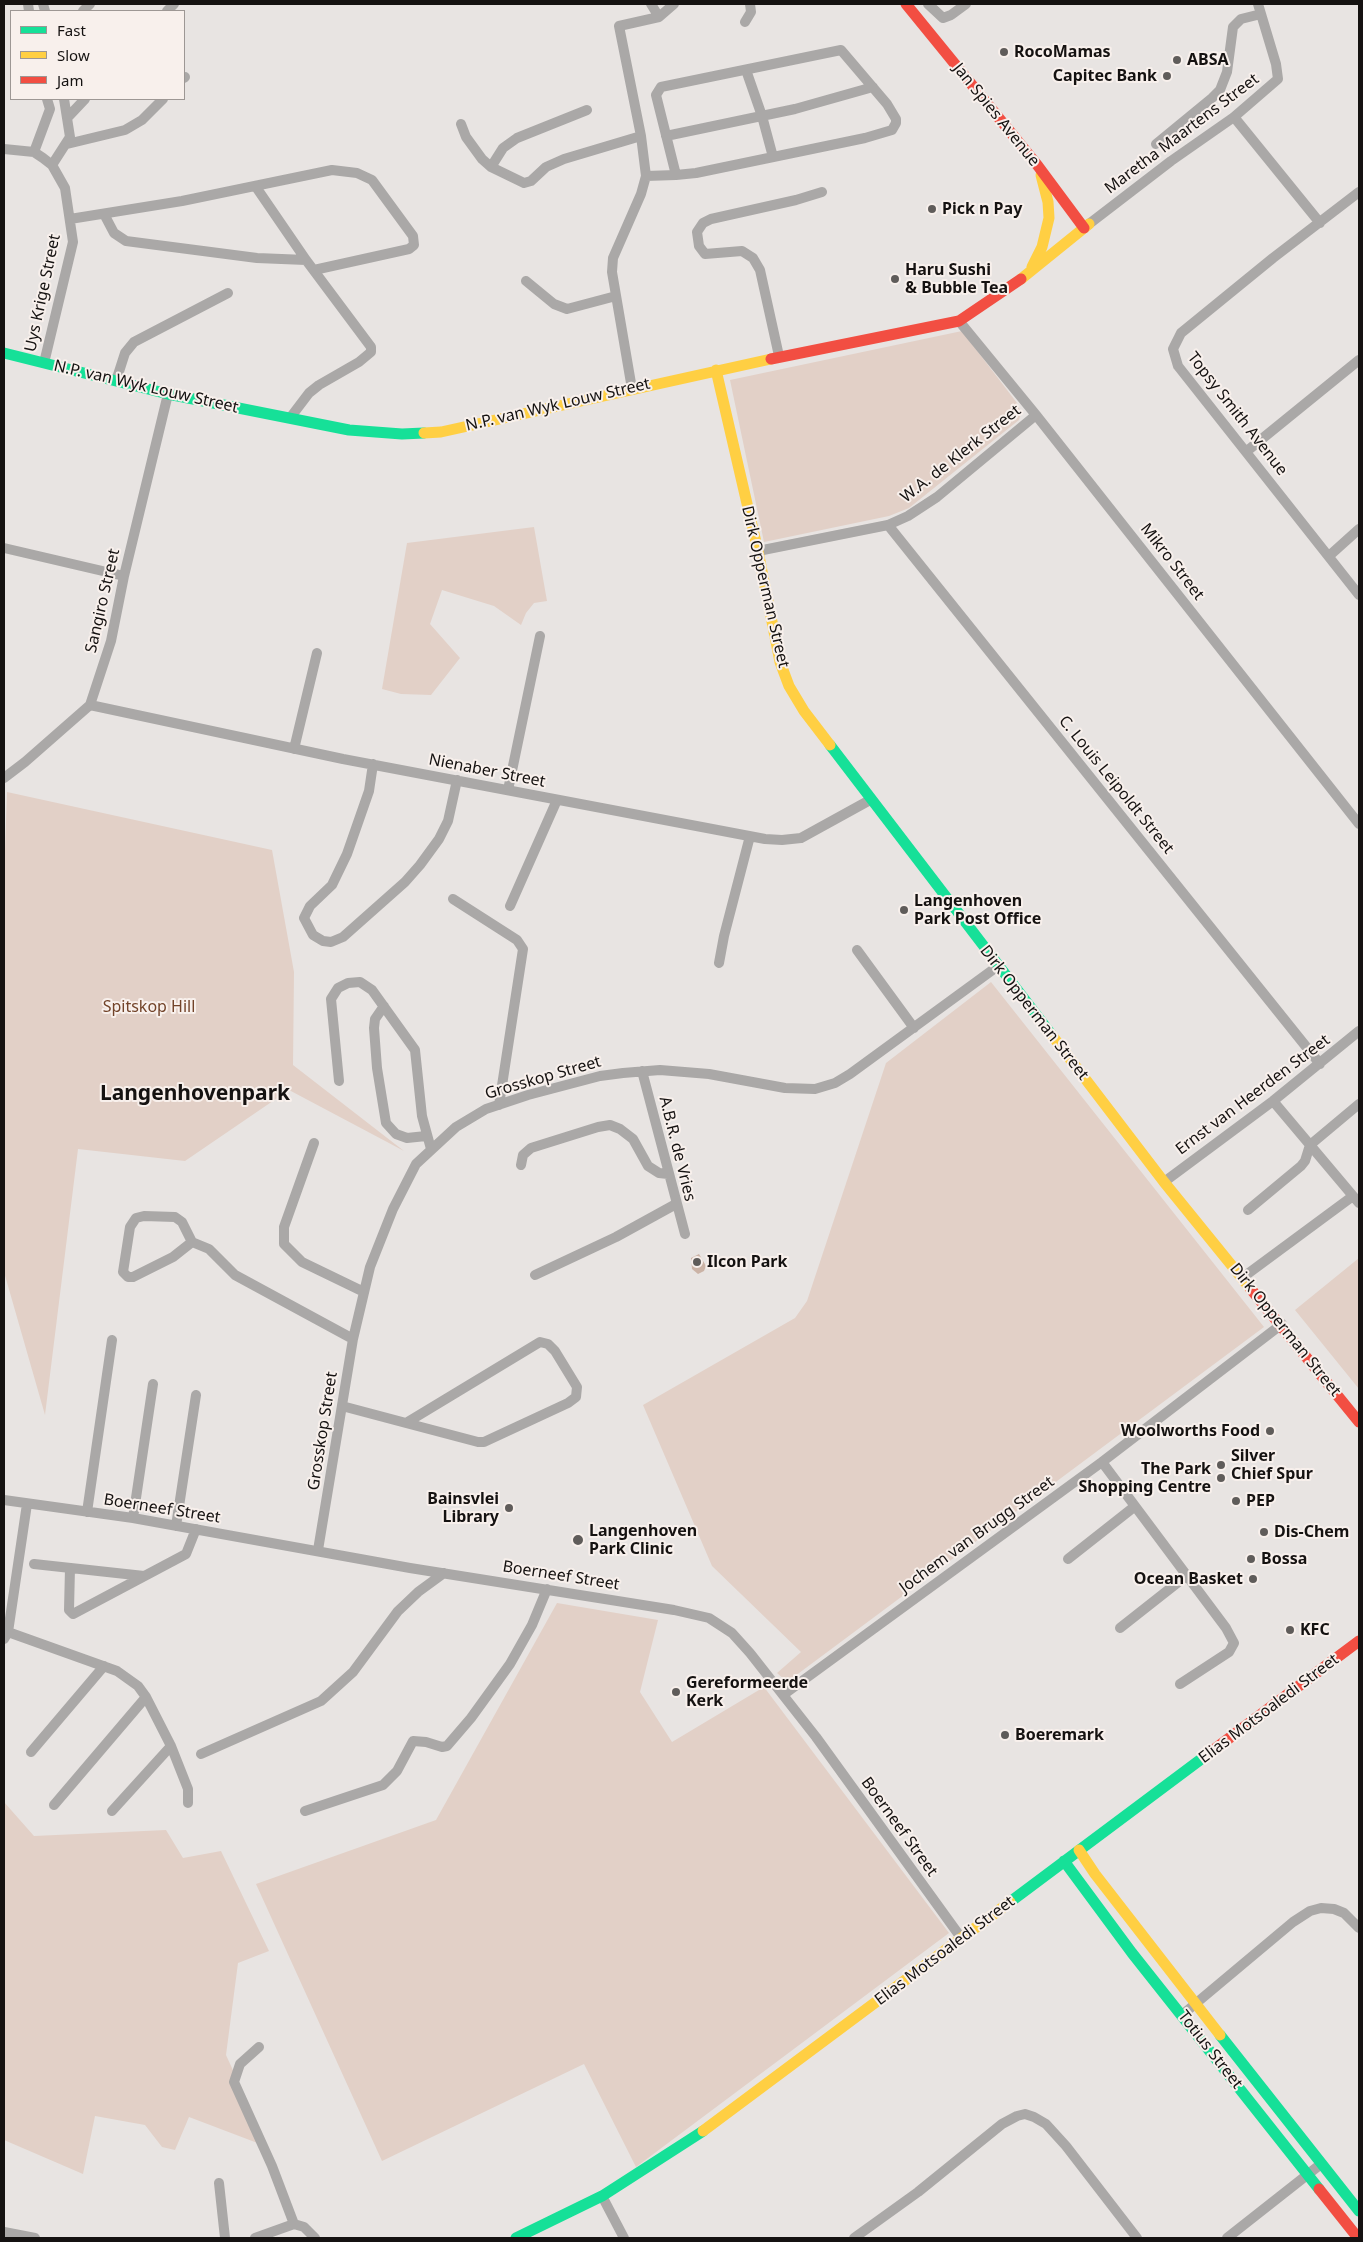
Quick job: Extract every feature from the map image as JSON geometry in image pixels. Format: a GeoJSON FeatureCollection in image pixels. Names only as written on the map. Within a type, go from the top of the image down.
{"type":"FeatureCollection","features":[{"type":"Feature","properties":{"kind":"street"},"geometry":{"type":"LineString","coordinates":[[651,4],[659,16]]}},
{"type":"Feature","properties":{"kind":"street"},"geometry":{"type":"LineString","coordinates":[[632,389],[612,272],[612,258],[641,194],[646,176],[641,136],[619,26],[659,16],[674,4]]}},
{"type":"Feature","properties":{"kind":"street"},"geometry":{"type":"LineString","coordinates":[[745,22],[751,12],[750,4]]}},
{"type":"Feature","properties":{"kind":"street","name":"Jan Spies Avenue"},"geometry":{"type":"LineString","coordinates":[[906,4],[1086,226]]}},
{"type":"Feature","properties":{"kind":"street"},"geometry":{"type":"LineString","coordinates":[[928,4],[943,18],[951,15],[966,4]]}},
{"type":"Feature","properties":{"kind":"street"},"geometry":{"type":"LineString","coordinates":[[1156,144],[1220,90],[1227,72],[1233,27],[1241,19],[1259,9]]}},
{"type":"Feature","properties":{"kind":"street","name":"Maretha Maartens Street"},"geometry":{"type":"LineString","coordinates":[[1086,226],[1171,161],[1234,117],[1278,79],[1276,64],[1259,9]]}},
{"type":"Feature","properties":{"kind":"street"},"geometry":{"type":"LineString","coordinates":[[646,176],[676,175],[696,174],[892,130],[896,119],[873,87],[841,50],[659,89],[656,95],[676,175]]}},
{"type":"Feature","properties":{"kind":"street"},"geometry":{"type":"LineString","coordinates":[[746,70],[762,116],[773,157]]}},
{"type":"Feature","properties":{"kind":"street"},"geometry":{"type":"LineString","coordinates":[[666,136],[795,109],[873,87]]}},
{"type":"Feature","properties":{"kind":"street"},"geometry":{"type":"LineString","coordinates":[[4,149],[34,152],[50,109],[47,100]]}},
{"type":"Feature","properties":{"kind":"street"},"geometry":{"type":"LineString","coordinates":[[52,165],[70,137],[64,100]]}},
{"type":"Feature","properties":{"kind":"street"},"geometry":{"type":"LineString","coordinates":[[68,117],[84,100]]}},
{"type":"Feature","properties":{"kind":"street"},"geometry":{"type":"LineString","coordinates":[[67,144],[125,130],[142,120],[162,100]]}},
{"type":"Feature","properties":{"kind":"street"},"geometry":{"type":"LineString","coordinates":[[491,167],[503,148],[517,138],[587,110]]}},
{"type":"Feature","properties":{"kind":"street"},"geometry":{"type":"LineString","coordinates":[[1234,117],[1320,223]]}},
{"type":"Feature","properties":{"kind":"street"},"geometry":{"type":"LineString","coordinates":[[461,124],[462,131],[474,151],[491,167],[516,180],[528,182],[546,167],[564,159],[641,136]]}},
{"type":"Feature","properties":{"kind":"street","name":"Uys Krige Street"},"geometry":{"type":"LineString","coordinates":[[34,152],[52,165],[64,188],[72,242],[44,364]]}},
{"type":"Feature","properties":{"kind":"street"},"geometry":{"type":"LineString","coordinates":[[1027,275],[1042,247],[1049,218],[1048,202],[1038,166]]}},
{"type":"Feature","properties":{"kind":"street"},"geometry":{"type":"LineString","coordinates":[[70,219],[256,187],[332,170],[357,173],[377,184],[414,237],[414,245],[409,248],[314,270]]}},
{"type":"Feature","properties":{"kind":"street"},"geometry":{"type":"LineString","coordinates":[[256,187],[306,260],[368,341],[371,352],[359,362],[319,385],[302,400],[290,418]]}},
{"type":"Feature","properties":{"kind":"street"},"geometry":{"type":"LineString","coordinates":[[779,356],[760,270],[753,258],[742,251],[705,254],[699,246],[697,232],[703,223],[711,219],[796,200],[822,192]]}},
{"type":"Feature","properties":{"kind":"street","name":"Topsy Smith Avenue"},"geometry":{"type":"LineString","coordinates":[[1359,192],[1273,258],[1181,333],[1173,349],[1178,366],[1359,595]]}},
{"type":"Feature","properties":{"kind":"street"},"geometry":{"type":"LineString","coordinates":[[104,214],[114,233],[126,241],[257,258],[306,260]]}},
{"type":"Feature","properties":{"kind":"street","name":"N.P. van Wyk Louw Street"},"geometry":{"type":"LineString","coordinates":[[4,353],[168,394],[349,430],[402,434],[441,432],[779,356],[959,321],[1027,275],[1086,226]]}},
{"type":"Feature","properties":{"kind":"street"},"geometry":{"type":"LineString","coordinates":[[526,281],[554,304],[567,309],[616,296]]}},
{"type":"Feature","properties":{"kind":"street"},"geometry":{"type":"LineString","coordinates":[[116,381],[125,353],[134,342],[228,293]]}},
{"type":"Feature","properties":{"kind":"street","name":"Mikro Street"},"geometry":{"type":"LineString","coordinates":[[959,321],[1036,414],[1359,824]]}},
{"type":"Feature","properties":{"kind":"street"},"geometry":{"type":"LineString","coordinates":[[1247,452],[1359,360]]}},
{"type":"Feature","properties":{"kind":"street","name":"Dirk Opperman Street"},"geometry":{"type":"LineString","coordinates":[[716,370],[758,551],[780,662],[789,686],[815,726],[870,800],[1164,1182],[1282,1324],[1359,1422]]}},
{"type":"Feature","properties":{"kind":"street","name":"Sangiro Street"},"geometry":{"type":"LineString","coordinates":[[90,705],[111,641],[124,576],[168,394]]}},
{"type":"Feature","properties":{"kind":"street","name":"W.A. de Klerk Street"},"geometry":{"type":"LineString","coordinates":[[758,551],[888,524],[908,516],[937,497],[1036,414]]}},
{"type":"Feature","properties":{"kind":"street","name":"C. Louis Leipoldt Street"},"geometry":{"type":"LineString","coordinates":[[888,524],[1320,1064]]}},
{"type":"Feature","properties":{"kind":"street"},"geometry":{"type":"LineString","coordinates":[[1328,556],[1359,529]]}},
{"type":"Feature","properties":{"kind":"street"},"geometry":{"type":"LineString","coordinates":[[4,548],[124,576]]}},
{"type":"Feature","properties":{"kind":"street"},"geometry":{"type":"LineString","coordinates":[[508,790],[540,636]]}},
{"type":"Feature","properties":{"kind":"street"},"geometry":{"type":"LineString","coordinates":[[294,749],[317,653]]}},
{"type":"Feature","properties":{"kind":"street"},"geometry":{"type":"LineString","coordinates":[[4,778],[26,762],[90,705]]}},
{"type":"Feature","properties":{"kind":"street","name":"Nienaber Street"},"geometry":{"type":"LineString","coordinates":[[90,705],[294,749],[750,836],[782,840],[801,838],[870,800]]}},
{"type":"Feature","properties":{"kind":"street"},"geometry":{"type":"LineString","coordinates":[[373,764],[369,791],[348,854],[332,884],[310,906],[304,918],[313,934],[323,941],[331,942],[343,937],[405,882],[420,865],[439,839],[448,821],[457,780]]}},
{"type":"Feature","properties":{"kind":"street"},"geometry":{"type":"LineString","coordinates":[[510,906],[557,800]]}},
{"type":"Feature","properties":{"kind":"street"},"geometry":{"type":"LineString","coordinates":[[720,963],[724,936],[750,836]]}},
{"type":"Feature","properties":{"kind":"street"},"geometry":{"type":"LineString","coordinates":[[453,899],[517,940],[523,949],[499,1104]]}},
{"type":"Feature","properties":{"kind":"street"},"geometry":{"type":"LineString","coordinates":[[857,950],[914,1028]]}},
{"type":"Feature","properties":{"kind":"street","name":"Grosskop Street"},"geometry":{"type":"LineString","coordinates":[[318,1550],[353,1339],[364,1292],[376,1251],[401,1192],[416,1164],[431,1149],[470,1117],[499,1104],[600,1076],[660,1070],[700,1074],[785,1088],[815,1089],[835,1083],[998,966]]}},
{"type":"Feature","properties":{"kind":"street"},"geometry":{"type":"LineString","coordinates":[[339,1081],[330,1007],[333,993],[342,986],[360,982],[368,986],[415,1050],[422,1116],[431,1149]]}},
{"type":"Feature","properties":{"kind":"street"},"geometry":{"type":"LineString","coordinates":[[384,1006],[375,1019],[374,1028],[377,1068],[386,1123],[396,1134],[407,1138],[426,1136]]}},
{"type":"Feature","properties":{"kind":"street","name":"Ernst van Heerden Street"},"geometry":{"type":"LineString","coordinates":[[1164,1182],[1273,1101],[1359,1031]]}},
{"type":"Feature","properties":{"kind":"street","name":"A.B.R. de Vries"},"geometry":{"type":"LineString","coordinates":[[642,1071],[685,1234]]}},
{"type":"Feature","properties":{"kind":"street"},"geometry":{"type":"LineString","coordinates":[[1242,1278],[1356,1200],[1273,1101]]}},
{"type":"Feature","properties":{"kind":"street"},"geometry":{"type":"LineString","coordinates":[[1248,1210],[1301,1166],[1305,1161],[1310,1145],[1359,1104]]}},
{"type":"Feature","properties":{"kind":"street"},"geometry":{"type":"LineString","coordinates":[[521,1165],[523,1155],[531,1148],[610,1125],[620,1129],[633,1139],[648,1166],[659,1173],[668,1174]]}},
{"type":"Feature","properties":{"kind":"street"},"geometry":{"type":"LineString","coordinates":[[314,1143],[284,1227],[284,1244],[302,1262],[364,1292]]}},
{"type":"Feature","properties":{"kind":"street"},"geometry":{"type":"LineString","coordinates":[[535,1275],[616,1237],[676,1204]]}},
{"type":"Feature","properties":{"kind":"street"},"geometry":{"type":"LineString","coordinates":[[192,1242],[173,1257],[133,1278],[128,1277],[123,1272],[130,1227],[133,1221],[138,1217],[177,1218],[182,1222],[192,1242],[210,1250],[235,1275],[353,1339]]}},
{"type":"Feature","properties":{"kind":"street","name":"Jochem van Brugg Street"},"geometry":{"type":"LineString","coordinates":[[783,1695],[1102,1462],[1282,1324]]}},
{"type":"Feature","properties":{"kind":"street"},"geometry":{"type":"LineString","coordinates":[[87,1512],[112,1340]]}},
{"type":"Feature","properties":{"kind":"street"},"geometry":{"type":"LineString","coordinates":[[342,1406],[406,1423],[484,1442],[568,1403],[578,1393],[577,1387],[556,1351],[548,1344],[540,1342],[406,1423]]}},
{"type":"Feature","properties":{"kind":"street"},"geometry":{"type":"LineString","coordinates":[[133,1518],[153,1384]]}},
{"type":"Feature","properties":{"kind":"street"},"geometry":{"type":"LineString","coordinates":[[176,1526],[196,1395]]}},
{"type":"Feature","properties":{"kind":"street"},"geometry":{"type":"LineString","coordinates":[[1102,1462],[1226,1628],[1234,1643],[1229,1652],[1180,1684]]}},
{"type":"Feature","properties":{"kind":"street","name":"Boerneef Street"},"geometry":{"type":"LineString","coordinates":[[4,1500],[133,1518],[444,1573],[690,1613],[709,1618],[732,1633],[783,1695],[962,1939]]}},
{"type":"Feature","properties":{"kind":"street"},"geometry":{"type":"LineString","coordinates":[[27,1504],[6,1636],[104,1666],[128,1678],[146,1697],[171,1746],[188,1789],[188,1803]]}},
{"type":"Feature","properties":{"kind":"street"},"geometry":{"type":"LineString","coordinates":[[1068,1559],[1134,1507]]}},
{"type":"Feature","properties":{"kind":"street"},"geometry":{"type":"LineString","coordinates":[[70,1568],[70,1610],[73,1614],[186,1554],[196,1529]]}},
{"type":"Feature","properties":{"kind":"street"},"geometry":{"type":"LineString","coordinates":[[34,1564],[144,1576]]}},
{"type":"Feature","properties":{"kind":"street"},"geometry":{"type":"LineString","coordinates":[[201,1754],[321,1701],[353,1672],[398,1611],[418,1592],[444,1573]]}},
{"type":"Feature","properties":{"kind":"street"},"geometry":{"type":"LineString","coordinates":[[1120,1628],[1186,1576]]}},
{"type":"Feature","properties":{"kind":"street"},"geometry":{"type":"LineString","coordinates":[[305,1812],[383,1785],[397,1770],[413,1741],[426,1742],[442,1748],[446,1746],[471,1718],[510,1664],[532,1625],[547,1589]]}},
{"type":"Feature","properties":{"kind":"street","name":"Elias Motsoaledi Street"},"geometry":{"type":"LineString","coordinates":[[516,2238],[602,2196],[704,2131],[1359,1641]]}},
{"type":"Feature","properties":{"kind":"street"},"geometry":{"type":"LineString","coordinates":[[31,1752],[104,1666]]}},
{"type":"Feature","properties":{"kind":"street"},"geometry":{"type":"LineString","coordinates":[[54,1806],[146,1697]]}},
{"type":"Feature","properties":{"kind":"street"},"geometry":{"type":"LineString","coordinates":[[112,1811],[171,1746]]}},
{"type":"Feature","properties":{"kind":"street"},"geometry":{"type":"LineString","coordinates":[[1095,1874],[1092,1855],[1096,1837]]}},
{"type":"Feature","properties":{"kind":"street","name":"Totius Street"},"geometry":{"type":"LineString","coordinates":[[1079,1850],[1095,1874],[1359,2211]]}},
{"type":"Feature","properties":{"kind":"street","name":"Totius Street"},"geometry":{"type":"LineString","coordinates":[[1064,1861],[1084,1890],[1358,2238]]}},
{"type":"Feature","properties":{"kind":"street"},"geometry":{"type":"LineString","coordinates":[[1046,1875],[1066,1877],[1084,1890]]}},
{"type":"Feature","properties":{"kind":"street"},"geometry":{"type":"LineString","coordinates":[[1182,2015],[1293,1922],[1310,1911],[1321,1908],[1334,1909],[1344,1913],[1359,1928]]}},
{"type":"Feature","properties":{"kind":"street"},"geometry":{"type":"LineString","coordinates":[[259,2047],[240,2064],[234,2082],[272,2166],[294,2224]]}},
{"type":"Feature","properties":{"kind":"street"},"geometry":{"type":"LineString","coordinates":[[854,2238],[918,2192],[1002,2124],[1025,2114],[1046,2124],[1066,2146],[1136,2238]]}},
{"type":"Feature","properties":{"kind":"street"},"geometry":{"type":"LineString","coordinates":[[1227,2238],[1321,2164]]}},
{"type":"Feature","properties":{"kind":"street"},"geometry":{"type":"LineString","coordinates":[[219,2183],[225,2238]]}},
{"type":"Feature","properties":{"kind":"street"},"geometry":{"type":"LineString","coordinates":[[602,2196],[624,2238]]}},
{"type":"Feature","properties":{"kind":"street"},"geometry":{"type":"LineString","coordinates":[[255,2238],[294,2224],[304,2226],[315,2238]]}},
{"type":"Feature","properties":{"kind":"street"},"geometry":{"type":"LineString","coordinates":[[4,2232],[35,2238]]}},
{"type":"Feature","properties":{"kind":"green space"},"geometry":{"type":"Polygon","coordinates":[[[962,331],[1017,403],[1021,413],[1019,420],[909,508],[889,516],[764,542],[730,380],[962,331]]]}},
{"type":"Feature","properties":{"kind":"green space"},"geometry":{"type":"Polygon","coordinates":[[[534,527],[547,601],[534,603],[526,613],[521,625],[494,606],[442,590],[430,624],[460,658],[431,695],[401,694],[382,689],[407,543],[534,527]]]}},
{"type":"Feature","properties":{"kind":"green space","name":"Spitskop Hill"},"geometry":{"type":"Polygon","coordinates":[[[7,792],[272,850],[294,972],[293,1065],[404,1151],[289,1090],[185,1161],[78,1149],[45,1415],[4,1272],[4,879],[7,792]]]}},
{"type":"Feature","properties":{"kind":"green space"},"geometry":{"type":"Polygon","coordinates":[[[991,982],[1264,1327],[787,1682],[777,1673],[801,1652],[712,1566],[643,1405],[795,1318],[807,1301],[886,1063],[991,982]]]}},
{"type":"Feature","properties":{"kind":"green space"},"geometry":{"type":"Polygon","coordinates":[[[1359,1258],[1359,1389],[1295,1310],[1359,1258]]]}},
{"type":"Feature","properties":{"kind":"green space"},"geometry":{"type":"Polygon","coordinates":[[[557,1603],[658,1620],[640,1692],[672,1742],[764,1687],[949,1933],[636,2167],[584,2064],[382,2161],[256,1884],[436,1820],[557,1603]]]}},
{"type":"Feature","properties":{"kind":"green space"},"geometry":{"type":"Polygon","coordinates":[[[4,1802],[34,1836],[166,1830],[183,1858],[221,1851],[269,1951],[238,1963],[226,2055],[268,2147],[189,2117],[175,2150],[162,2147],[145,2125],[95,2116],[83,2174],[4,2140],[4,1802]]]}},
{"type":"Feature","properties":{"kind":"shaded area","name":"Ilcon Park"},"geometry":{"type":"Polygon","coordinates":[[[699,1254],[706,1266],[704,1271],[698,1274],[692,1269],[691,1258],[699,1254]]]}},
{"type":"Feature","properties":{"kind":"traffic: fast"},"geometry":{"type":"LineString","coordinates":[[4,353],[168,394],[349,430],[402,434],[424,433]]}},
{"type":"Feature","properties":{"kind":"traffic: fast"},"geometry":{"type":"LineString","coordinates":[[830,745],[1051,1034]]}},
{"type":"Feature","properties":{"kind":"traffic: fast"},"geometry":{"type":"LineString","coordinates":[[1010,1902],[1208,1754]]}},
{"type":"Feature","properties":{"kind":"traffic: fast"},"geometry":{"type":"LineString","coordinates":[[1064,1861],[1132,1953],[1319,2189]]}},
{"type":"Feature","properties":{"kind":"traffic: fast"},"geometry":{"type":"LineString","coordinates":[[1220,2035],[1359,2211]]}},
{"type":"Feature","properties":{"kind":"traffic: fast"},"geometry":{"type":"LineString","coordinates":[[516,2238],[602,2196],[703,2131]]}},
{"type":"Feature","properties":{"kind":"traffic: slow"},"geometry":{"type":"LineString","coordinates":[[1032,267],[1042,247],[1049,218],[1048,202],[1041,175]]}},
{"type":"Feature","properties":{"kind":"traffic: slow"},"geometry":{"type":"LineString","coordinates":[[1021,279],[1089,224]]}},
{"type":"Feature","properties":{"kind":"traffic: slow"},"geometry":{"type":"LineString","coordinates":[[424,433],[441,432],[771,359]]}},
{"type":"Feature","properties":{"kind":"traffic: slow"},"geometry":{"type":"LineString","coordinates":[[716,370],[758,551],[780,662],[789,686],[804,711],[830,745]]}},
{"type":"Feature","properties":{"kind":"traffic: slow"},"geometry":{"type":"LineString","coordinates":[[1051,1034],[1164,1182],[1250,1288]]}},
{"type":"Feature","properties":{"kind":"traffic: slow"},"geometry":{"type":"LineString","coordinates":[[1079,1850],[1095,1874],[1220,2035]]}},
{"type":"Feature","properties":{"kind":"traffic: slow"},"geometry":{"type":"LineString","coordinates":[[703,2131],[1010,1902]]}},
{"type":"Feature","properties":{"kind":"traffic: jam"},"geometry":{"type":"LineString","coordinates":[[906,4],[1038,166],[1084,228]]}},
{"type":"Feature","properties":{"kind":"traffic: jam"},"geometry":{"type":"LineString","coordinates":[[771,359],[959,321],[1021,279]]}},
{"type":"Feature","properties":{"kind":"traffic: jam"},"geometry":{"type":"LineString","coordinates":[[1250,1288],[1359,1422]]}},
{"type":"Feature","properties":{"kind":"traffic: jam"},"geometry":{"type":"LineString","coordinates":[[1208,1754],[1359,1641]]}},
{"type":"Feature","properties":{"kind":"traffic: jam"},"geometry":{"type":"LineString","coordinates":[[1319,2189],[1358,2238]]}},
{"type":"Feature","properties":{"kind":"place","name":"RocoMamas"},"geometry":{"type":"Point","coordinates":[1004,52]}},
{"type":"Feature","properties":{"kind":"place","name":"ABSA"},"geometry":{"type":"Point","coordinates":[1177,60]}},
{"type":"Feature","properties":{"kind":"place","name":"Capitec Bank"},"geometry":{"type":"Point","coordinates":[1167,76]}},
{"type":"Feature","properties":{"kind":"place","name":"Pick n Pay"},"geometry":{"type":"Point","coordinates":[932,209]}},
{"type":"Feature","properties":{"kind":"place","name":"Haru Sushi & Bubble Tea"},"geometry":{"type":"Point","coordinates":[895,279]}},
{"type":"Feature","properties":{"kind":"place","name":"Langenhoven Park Post Office"},"geometry":{"type":"Point","coordinates":[904,910]}},
{"type":"Feature","properties":{"kind":"place","name":"Ilcon Park"},"geometry":{"type":"Point","coordinates":[697,1262]}},
{"type":"Feature","properties":{"kind":"place","name":"Woolworths Food"},"geometry":{"type":"Point","coordinates":[1270,1431]}},
{"type":"Feature","properties":{"kind":"place","name":"Silver Chief Spur"},"geometry":{"type":"Point","coordinates":[1221,1465]}},
{"type":"Feature","properties":{"kind":"place","name":"The Park Shopping Centre"},"geometry":{"type":"Point","coordinates":[1221,1478]}},
{"type":"Feature","properties":{"kind":"place","name":"PEP"},"geometry":{"type":"Point","coordinates":[1236,1501]}},
{"type":"Feature","properties":{"kind":"place","name":"Bainsvlei Library"},"geometry":{"type":"Point","coordinates":[509,1508]}},
{"type":"Feature","properties":{"kind":"place","name":"Dis-Chem"},"geometry":{"type":"Point","coordinates":[1264,1532]}},
{"type":"Feature","properties":{"kind":"place","name":"Langenhoven Park Clinic"},"geometry":{"type":"Point","coordinates":[578,1540]}},
{"type":"Feature","properties":{"kind":"place","name":"Bossa"},"geometry":{"type":"Point","coordinates":[1251,1559]}},
{"type":"Feature","properties":{"kind":"place","name":"Ocean Basket"},"geometry":{"type":"Point","coordinates":[1253,1579]}},
{"type":"Feature","properties":{"kind":"place","name":"KFC"},"geometry":{"type":"Point","coordinates":[1290,1630]}},
{"type":"Feature","properties":{"kind":"place","name":"Gereformeerde Kerk"},"geometry":{"type":"Point","coordinates":[676,1692]}},
{"type":"Feature","properties":{"kind":"place","name":"Boeremark"},"geometry":{"type":"Point","coordinates":[1005,1735]}},
{"type":"Feature","properties":{"kind":"district","name":"Langenhovenpark"},"geometry":{"type":"Point","coordinates":[195,1094]}}]}
